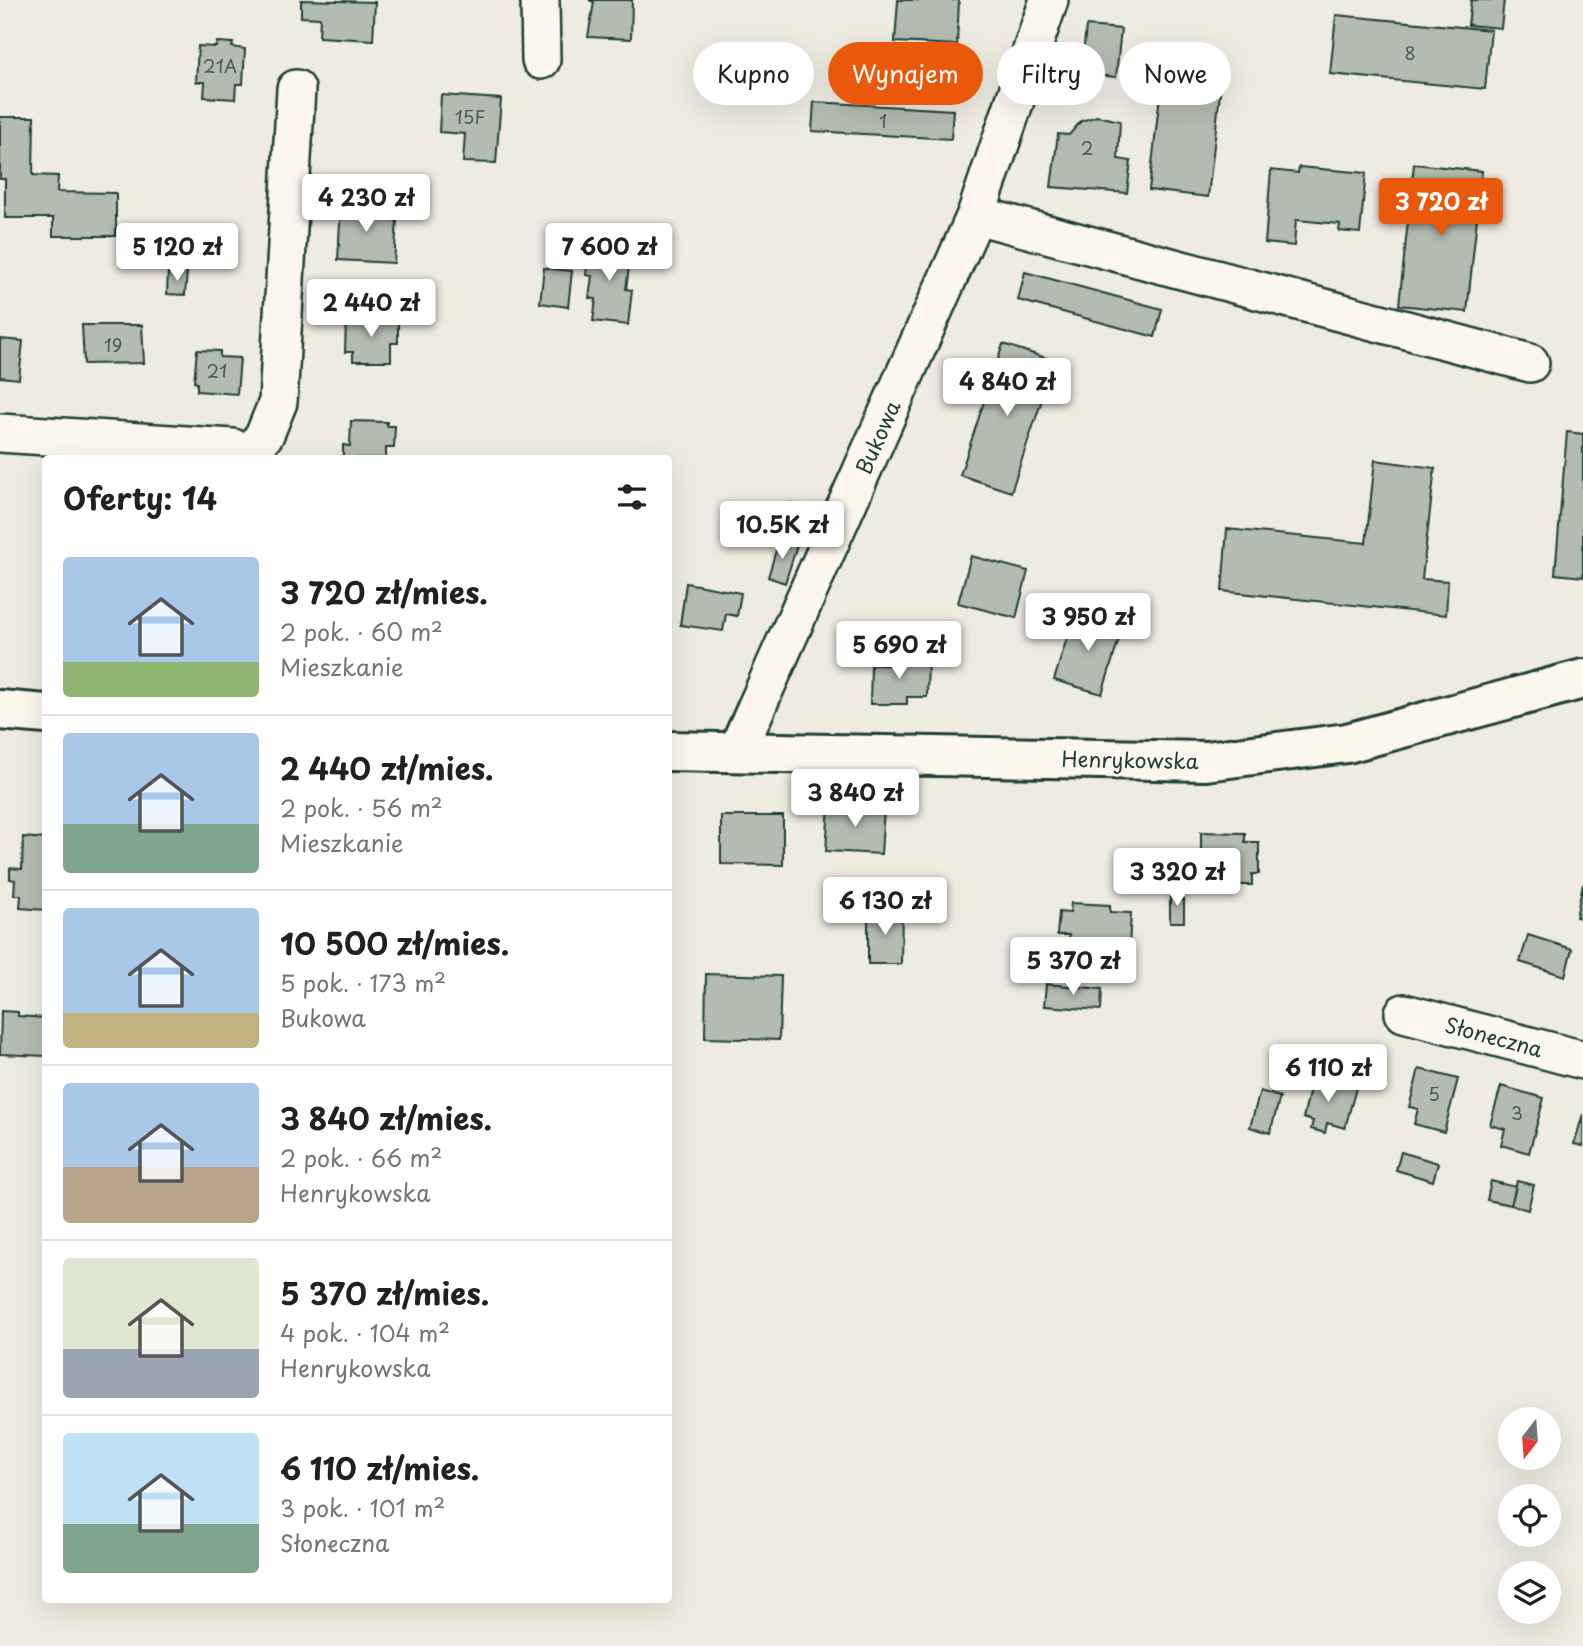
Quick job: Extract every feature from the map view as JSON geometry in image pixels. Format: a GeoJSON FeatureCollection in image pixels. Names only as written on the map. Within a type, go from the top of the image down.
{"type":"FeatureCollection","features":[{"type":"Feature","properties":{"kind":"street"},"geometry":{"type":"LineString","coordinates":[[541,0],[541,60]]}},
{"type":"Feature","properties":{"kind":"street","name":"Bukowa"},"geometry":{"type":"LineString","coordinates":[[737,751],[976,215],[1049,0]]}},
{"type":"Feature","properties":{"kind":"street"},"geometry":{"type":"LineString","coordinates":[[249,455],[265,434],[278,402],[296,89]]}},
{"type":"Feature","properties":{"kind":"street"},"geometry":{"type":"LineString","coordinates":[[976,215],[1530,363]]}},
{"type":"Feature","properties":{"kind":"street"},"geometry":{"type":"LineString","coordinates":[[0,433],[233,447],[243,455]]}},
{"type":"Feature","properties":{"kind":"street","name":"Henrykowska"},"geometry":{"type":"LineString","coordinates":[[672,751],[1206,761],[1348,743],[1583,679]]}},
{"type":"Feature","properties":{"kind":"street"},"geometry":{"type":"LineString","coordinates":[[0,710],[42,714]]}},
{"type":"Feature","properties":{"kind":"street","name":"Słoneczna"},"geometry":{"type":"LineString","coordinates":[[1404,1013],[1583,1060]]}},
{"type":"Feature","properties":{"kind":"building"},"geometry":{"type":"Polygon","coordinates":[[[301,0],[375,2],[373,40],[319,37],[320,18],[301,17],[301,0]]]}},
{"type":"Feature","properties":{"kind":"building"},"geometry":{"type":"Polygon","coordinates":[[[589,0],[632,0],[631,39],[588,37],[594,2],[589,0]]]}},
{"type":"Feature","properties":{"kind":"building"},"geometry":{"type":"Polygon","coordinates":[[[898,0],[959,0],[957,42],[895,42],[898,0]]]}},
{"type":"Feature","properties":{"kind":"building"},"geometry":{"type":"Polygon","coordinates":[[[1471,0],[1504,0],[1501,28],[1468,25],[1471,0]]]}},
{"type":"Feature","properties":{"kind":"building"},"geometry":{"type":"Polygon","coordinates":[[[1336,15],[1491,30],[1485,89],[1330,74],[1336,15]]]}},
{"type":"Feature","properties":{"kind":"building"},"geometry":{"type":"Polygon","coordinates":[[[1086,26],[1121,29],[1116,77],[1105,76],[1105,42],[1084,42],[1086,26]]]}},
{"type":"Feature","properties":{"kind":"building"},"geometry":{"type":"Polygon","coordinates":[[[217,42],[233,43],[232,47],[245,49],[243,84],[236,84],[235,99],[204,97],[205,82],[196,82],[198,46],[216,47],[217,42]]]}},
{"type":"Feature","properties":{"kind":"building"},"geometry":{"type":"Polygon","coordinates":[[[441,95],[501,99],[496,163],[463,162],[465,134],[439,132],[441,95]]]}},
{"type":"Feature","properties":{"kind":"building"},"geometry":{"type":"Polygon","coordinates":[[[814,102],[828,103],[828,105],[953,110],[951,139],[812,131],[814,102]]]}},
{"type":"Feature","properties":{"kind":"building"},"geometry":{"type":"Polygon","coordinates":[[[1159,105],[1219,105],[1208,197],[1149,190],[1159,105]]]}},
{"type":"Feature","properties":{"kind":"building"},"geometry":{"type":"Polygon","coordinates":[[[1097,116],[1120,121],[1118,159],[1131,161],[1127,193],[1051,187],[1058,134],[1069,135],[1081,121],[1097,116]]]}},
{"type":"Feature","properties":{"kind":"building"},"geometry":{"type":"Polygon","coordinates":[[[0,117],[34,117],[33,175],[58,176],[57,192],[116,193],[116,236],[53,236],[53,218],[5,218],[5,179],[0,179],[0,117]]]}},
{"type":"Feature","properties":{"kind":"building"},"geometry":{"type":"Polygon","coordinates":[[[1414,164],[1482,171],[1467,312],[1399,305],[1414,164]]]}},
{"type":"Feature","properties":{"kind":"building"},"geometry":{"type":"Polygon","coordinates":[[[1299,167],[1366,173],[1360,233],[1339,231],[1340,224],[1296,220],[1294,246],[1265,243],[1271,170],[1298,173],[1299,167]]]}},
{"type":"Feature","properties":{"kind":"building"},"geometry":{"type":"Polygon","coordinates":[[[341,203],[383,205],[383,219],[397,220],[394,263],[338,260],[341,203]]]}},
{"type":"Feature","properties":{"kind":"building"},"geometry":{"type":"Polygon","coordinates":[[[590,240],[625,245],[623,267],[629,267],[626,289],[632,290],[628,325],[593,321],[596,299],[589,298],[592,276],[586,275],[590,240]]]}},
{"type":"Feature","properties":{"kind":"building"},"geometry":{"type":"Polygon","coordinates":[[[544,268],[572,271],[568,307],[540,303],[544,268]]]}},
{"type":"Feature","properties":{"kind":"building"},"geometry":{"type":"Polygon","coordinates":[[[168,271],[187,272],[185,295],[167,294],[168,271]]]}},
{"type":"Feature","properties":{"kind":"building"},"geometry":{"type":"Polygon","coordinates":[[[1025,272],[1162,309],[1155,337],[1018,300],[1025,272]]]}},
{"type":"Feature","properties":{"kind":"building"},"geometry":{"type":"Polygon","coordinates":[[[346,319],[398,321],[398,343],[391,343],[391,361],[353,361],[353,352],[345,352],[346,319]]]}},
{"type":"Feature","properties":{"kind":"building"},"geometry":{"type":"Polygon","coordinates":[[[82,325],[142,325],[144,363],[84,364],[82,325]]]}},
{"type":"Feature","properties":{"kind":"building"},"geometry":{"type":"Polygon","coordinates":[[[0,339],[23,341],[19,379],[0,377],[0,339]]]}},
{"type":"Feature","properties":{"kind":"building"},"geometry":{"type":"Polygon","coordinates":[[[1003,344],[1055,361],[1011,492],[960,475],[1003,344]]]}},
{"type":"Feature","properties":{"kind":"building"},"geometry":{"type":"Polygon","coordinates":[[[197,350],[220,351],[220,357],[240,358],[237,394],[197,391],[197,383],[194,382],[197,350]]]}},
{"type":"Feature","properties":{"kind":"building"},"geometry":{"type":"Polygon","coordinates":[[[351,421],[387,422],[387,426],[395,426],[394,448],[386,448],[386,455],[343,455],[343,445],[350,446],[351,421]]]}},
{"type":"Feature","properties":{"kind":"building"},"geometry":{"type":"Polygon","coordinates":[[[1567,432],[1583,434],[1583,577],[1555,574],[1567,432]]]}},
{"type":"Feature","properties":{"kind":"building"},"geometry":{"type":"Polygon","coordinates":[[[1375,460],[1435,468],[1422,579],[1448,581],[1446,615],[1222,591],[1227,529],[1366,543],[1375,460]]]}},
{"type":"Feature","properties":{"kind":"building"},"geometry":{"type":"Polygon","coordinates":[[[791,503],[808,509],[797,545],[727,522],[732,504],[785,521],[791,503]]]}},
{"type":"Feature","properties":{"kind":"building"},"geometry":{"type":"Polygon","coordinates":[[[779,540],[797,545],[785,583],[768,577],[779,540]]]}},
{"type":"Feature","properties":{"kind":"building"},"geometry":{"type":"Polygon","coordinates":[[[971,556],[1028,571],[1016,618],[958,603],[971,556]]]}},
{"type":"Feature","properties":{"kind":"building"},"geometry":{"type":"Polygon","coordinates":[[[686,583],[741,593],[737,616],[726,614],[723,631],[680,625],[686,583]]]}},
{"type":"Feature","properties":{"kind":"building"},"geometry":{"type":"Polygon","coordinates":[[[1075,612],[1123,626],[1102,694],[1054,680],[1075,612]]]}},
{"type":"Feature","properties":{"kind":"building"},"geometry":{"type":"Polygon","coordinates":[[[893,658],[928,659],[927,697],[907,697],[907,704],[870,704],[871,665],[893,665],[893,658]]]}},
{"type":"Feature","properties":{"kind":"building"},"geometry":{"type":"Polygon","coordinates":[[[829,804],[884,808],[881,854],[826,851],[829,804]]]}},
{"type":"Feature","properties":{"kind":"building"},"geometry":{"type":"Polygon","coordinates":[[[721,816],[783,816],[783,865],[721,864],[721,816]]]}},
{"type":"Feature","properties":{"kind":"building"},"geometry":{"type":"Polygon","coordinates":[[[1201,832],[1245,833],[1245,842],[1259,842],[1259,874],[1252,874],[1252,885],[1213,885],[1214,872],[1201,872],[1201,832]]]}},
{"type":"Feature","properties":{"kind":"building"},"geometry":{"type":"Polygon","coordinates":[[[23,837],[42,839],[42,910],[20,908],[21,895],[14,895],[15,880],[10,879],[10,868],[22,869],[23,837]]]}},
{"type":"Feature","properties":{"kind":"building"},"geometry":{"type":"Polygon","coordinates":[[[1583,884],[1583,918],[1576,917],[1583,884]]]}},
{"type":"Feature","properties":{"kind":"building"},"geometry":{"type":"Polygon","coordinates":[[[865,888],[902,888],[902,911],[865,910],[865,888]]]}},
{"type":"Feature","properties":{"kind":"building"},"geometry":{"type":"Polygon","coordinates":[[[1170,892],[1179,892],[1179,900],[1184,900],[1184,922],[1170,922],[1170,892]]]}},
{"type":"Feature","properties":{"kind":"building"},"geometry":{"type":"Polygon","coordinates":[[[1071,903],[1110,905],[1110,912],[1131,913],[1129,947],[1069,944],[1069,935],[1057,935],[1059,912],[1070,913],[1071,903]]]}},
{"type":"Feature","properties":{"kind":"building"},"geometry":{"type":"Polygon","coordinates":[[[868,910],[902,911],[901,964],[868,964],[868,910]]]}},
{"type":"Feature","properties":{"kind":"building"},"geometry":{"type":"Polygon","coordinates":[[[1528,935],[1572,949],[1565,976],[1520,962],[1528,935]]]}},
{"type":"Feature","properties":{"kind":"building"},"geometry":{"type":"Polygon","coordinates":[[[706,974],[781,976],[779,1040],[705,1038],[706,974]]]}},
{"type":"Feature","properties":{"kind":"building"},"geometry":{"type":"Polygon","coordinates":[[[1046,984],[1102,989],[1101,1010],[1044,1006],[1046,984]]]}},
{"type":"Feature","properties":{"kind":"building"},"geometry":{"type":"Polygon","coordinates":[[[1,1011],[18,1012],[18,1016],[42,1018],[42,1056],[0,1054],[1,1011]]]}},
{"type":"Feature","properties":{"kind":"building"},"geometry":{"type":"Polygon","coordinates":[[[1419,1069],[1458,1079],[1444,1132],[1414,1124],[1418,1109],[1409,1107],[1419,1069]]]}},
{"type":"Feature","properties":{"kind":"building"},"geometry":{"type":"Polygon","coordinates":[[[1313,1077],[1356,1088],[1345,1128],[1327,1123],[1325,1133],[1311,1129],[1313,1121],[1303,1118],[1313,1077]]]}},
{"type":"Feature","properties":{"kind":"building"},"geometry":{"type":"Polygon","coordinates":[[[1501,1086],[1544,1098],[1529,1153],[1501,1145],[1505,1129],[1490,1125],[1501,1086]]]}},
{"type":"Feature","properties":{"kind":"building"},"geometry":{"type":"Polygon","coordinates":[[[1260,1091],[1280,1097],[1270,1133],[1250,1127],[1260,1091]]]}},
{"type":"Feature","properties":{"kind":"building"},"geometry":{"type":"Polygon","coordinates":[[[1583,1114],[1583,1146],[1574,1144],[1583,1114]]]}},
{"type":"Feature","properties":{"kind":"building"},"geometry":{"type":"Polygon","coordinates":[[[1401,1152],[1438,1163],[1433,1181],[1396,1170],[1401,1152]]]}},
{"type":"Feature","properties":{"kind":"building"},"geometry":{"type":"Polygon","coordinates":[[[1491,1181],[1516,1187],[1511,1205],[1487,1200],[1491,1181]]]}},
{"type":"Feature","properties":{"kind":"building"},"geometry":{"type":"Polygon","coordinates":[[[1517,1181],[1534,1185],[1528,1210],[1511,1205],[1517,1181]]]}}]}
